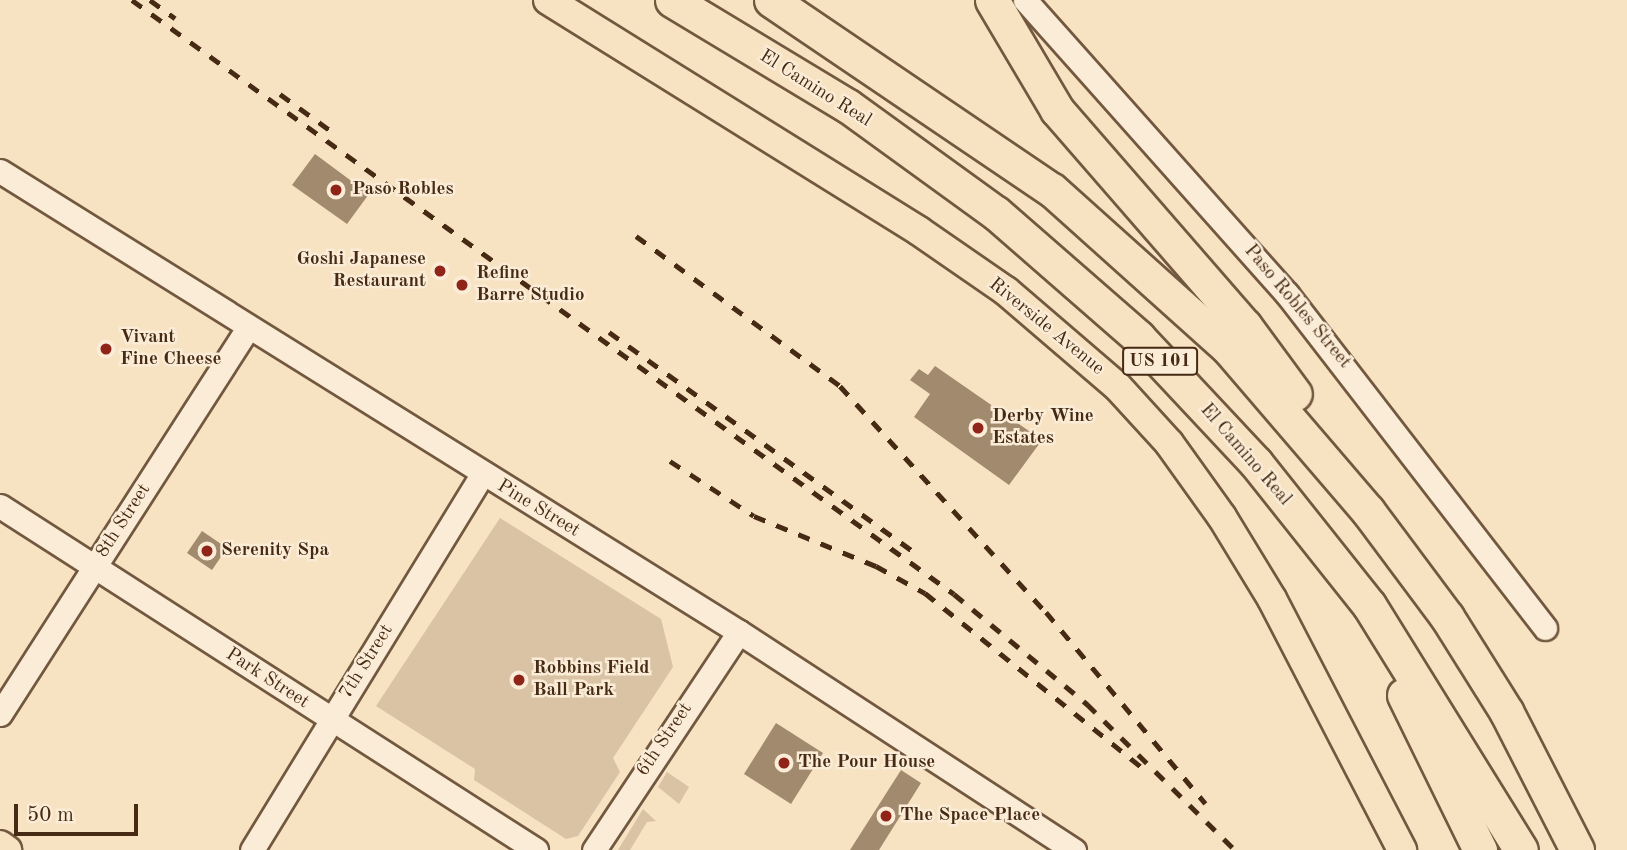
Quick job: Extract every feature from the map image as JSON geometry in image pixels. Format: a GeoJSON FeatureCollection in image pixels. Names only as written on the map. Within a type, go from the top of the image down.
{"type":"FeatureCollection","features":[{"type":"Feature","properties":{"kind":"highway","name":"El Camino Real"},"geometry":{"type":"LineString","coordinates":[[672,0],[848,106],[1072,275],[1256,463],[1369,605],[1521,850]]}},
{"type":"Feature","properties":{"kind":"highway","name":"US 101"},"geometry":{"type":"LineString","coordinates":[[771,0],[1052,190],[1229,349],[1368,511],[1447,617],[1506,711],[1577,850]]}},
{"type":"Feature","properties":{"kind":"highway"},"geometry":{"type":"LineString","coordinates":[[992,0],[1057,110],[1245,326],[1336,450],[1368,511]]}},
{"type":"Feature","properties":{"kind":"highway"},"geometry":{"type":"LineString","coordinates":[[1369,605],[1387,663],[1480,850]]}},
{"type":"Feature","properties":{"kind":"main road","name":"Riverside Avenue"},"geometry":{"type":"LineString","coordinates":[[548,0],[919,231],[1006,291],[1117,386],[1169,443],[1222,517],[1272,599],[1402,850]]}},
{"type":"Feature","properties":{"kind":"main road"},"geometry":{"type":"LineString","coordinates":[[0,845],[7,850]]}},
{"type":"Feature","properties":{"kind":"street","name":"Paso Robles Street"},"geometry":{"type":"LineString","coordinates":[[1024,1],[1295,304],[1545,628]]}},
{"type":"Feature","properties":{"kind":"street","name":"Pine Street"},"geometry":{"type":"LineString","coordinates":[[1,174],[482,475],[739,632],[1074,850]]}},
{"type":"Feature","properties":{"kind":"street","name":"8th Street"},"geometry":{"type":"LineString","coordinates":[[0,714],[248,328]]}},
{"type":"Feature","properties":{"kind":"street","name":"7th Street"},"geometry":{"type":"LineString","coordinates":[[252,850],[482,475]]}},
{"type":"Feature","properties":{"kind":"street","name":"Park Street"},"geometry":{"type":"LineString","coordinates":[[0,506],[536,850]]}},
{"type":"Feature","properties":{"kind":"street","name":"6th Street"},"geometry":{"type":"LineString","coordinates":[[594,850],[739,632]]}},
{"type":"Feature","properties":{"kind":"shaded area"},"geometry":{"type":"Polygon","coordinates":[[[500,518],[661,619],[673,667],[613,758],[620,772],[578,836],[566,839],[474,780],[475,769],[376,706],[500,518]]]}},
{"type":"Feature","properties":{"kind":"shaded area"},"geometry":{"type":"Polygon","coordinates":[[[667,772],[689,787],[679,804],[658,787],[667,772]]]}},
{"type":"Feature","properties":{"kind":"shaded area"},"geometry":{"type":"Polygon","coordinates":[[[643,809],[656,821],[647,822],[630,850],[618,850],[643,809]]]}},
{"type":"Feature","properties":{"kind":"building"},"geometry":{"type":"Polygon","coordinates":[[[315,154],[369,194],[347,224],[292,185],[315,154]]]}},
{"type":"Feature","properties":{"kind":"building","name":"Derby Wine Estates"},"geometry":{"type":"Polygon","coordinates":[[[935,366],[1042,440],[1009,485],[914,417],[930,394],[910,380],[919,369],[928,375],[935,366]]]}},
{"type":"Feature","properties":{"kind":"building","name":"Serenity Spa"},"geometry":{"type":"Polygon","coordinates":[[[202,531],[227,548],[212,570],[187,553],[202,531]]]}},
{"type":"Feature","properties":{"kind":"building","name":"The Pour House"},"geometry":{"type":"Polygon","coordinates":[[[776,723],[823,753],[791,804],[744,774],[776,723]]]}},
{"type":"Feature","properties":{"kind":"building","name":"The Space Place"},"geometry":{"type":"Polygon","coordinates":[[[901,770],[921,783],[879,850],[850,850],[901,770]]]}},
{"type":"Feature","properties":{"kind":"railway"},"geometry":{"type":"LineString","coordinates":[[132,0],[954,594],[1087,704],[1235,850]]}},
{"type":"Feature","properties":{"kind":"railway"},"geometry":{"type":"LineString","coordinates":[[150,0],[175,18]]}},
{"type":"Feature","properties":{"kind":"railway"},"geometry":{"type":"LineString","coordinates":[[280,94],[331,131]]}},
{"type":"Feature","properties":{"kind":"railway"},"geometry":{"type":"LineString","coordinates":[[636,236],[840,386],[1046,612],[1205,803]]}},
{"type":"Feature","properties":{"kind":"railway"},"geometry":{"type":"LineString","coordinates":[[609,332],[913,551]]}},
{"type":"Feature","properties":{"kind":"railway"},"geometry":{"type":"LineString","coordinates":[[670,461],[754,516],[876,566],[925,593],[1144,769]]}},
{"type":"Feature","properties":{"kind":"place","name":"Paso Robles"},"geometry":{"type":"Point","coordinates":[336,190]}},
{"type":"Feature","properties":{"kind":"place","name":"Goshi Japanese Restaurant"},"geometry":{"type":"Point","coordinates":[440,271]}},
{"type":"Feature","properties":{"kind":"place","name":"Refine Barre Studio"},"geometry":{"type":"Point","coordinates":[462,285]}},
{"type":"Feature","properties":{"kind":"place","name":"Vivant Fine Cheese"},"geometry":{"type":"Point","coordinates":[106,349]}},
{"type":"Feature","properties":{"kind":"place","name":"Derby Wine Estates"},"geometry":{"type":"Point","coordinates":[978,428]}},
{"type":"Feature","properties":{"kind":"place","name":"Serenity Spa"},"geometry":{"type":"Point","coordinates":[207,551]}},
{"type":"Feature","properties":{"kind":"place","name":"Robbins Field Ball Park"},"geometry":{"type":"Point","coordinates":[519,680]}},
{"type":"Feature","properties":{"kind":"place","name":"The Pour House"},"geometry":{"type":"Point","coordinates":[784,763]}},
{"type":"Feature","properties":{"kind":"place","name":"The Space Place"},"geometry":{"type":"Point","coordinates":[886,816]}}]}
